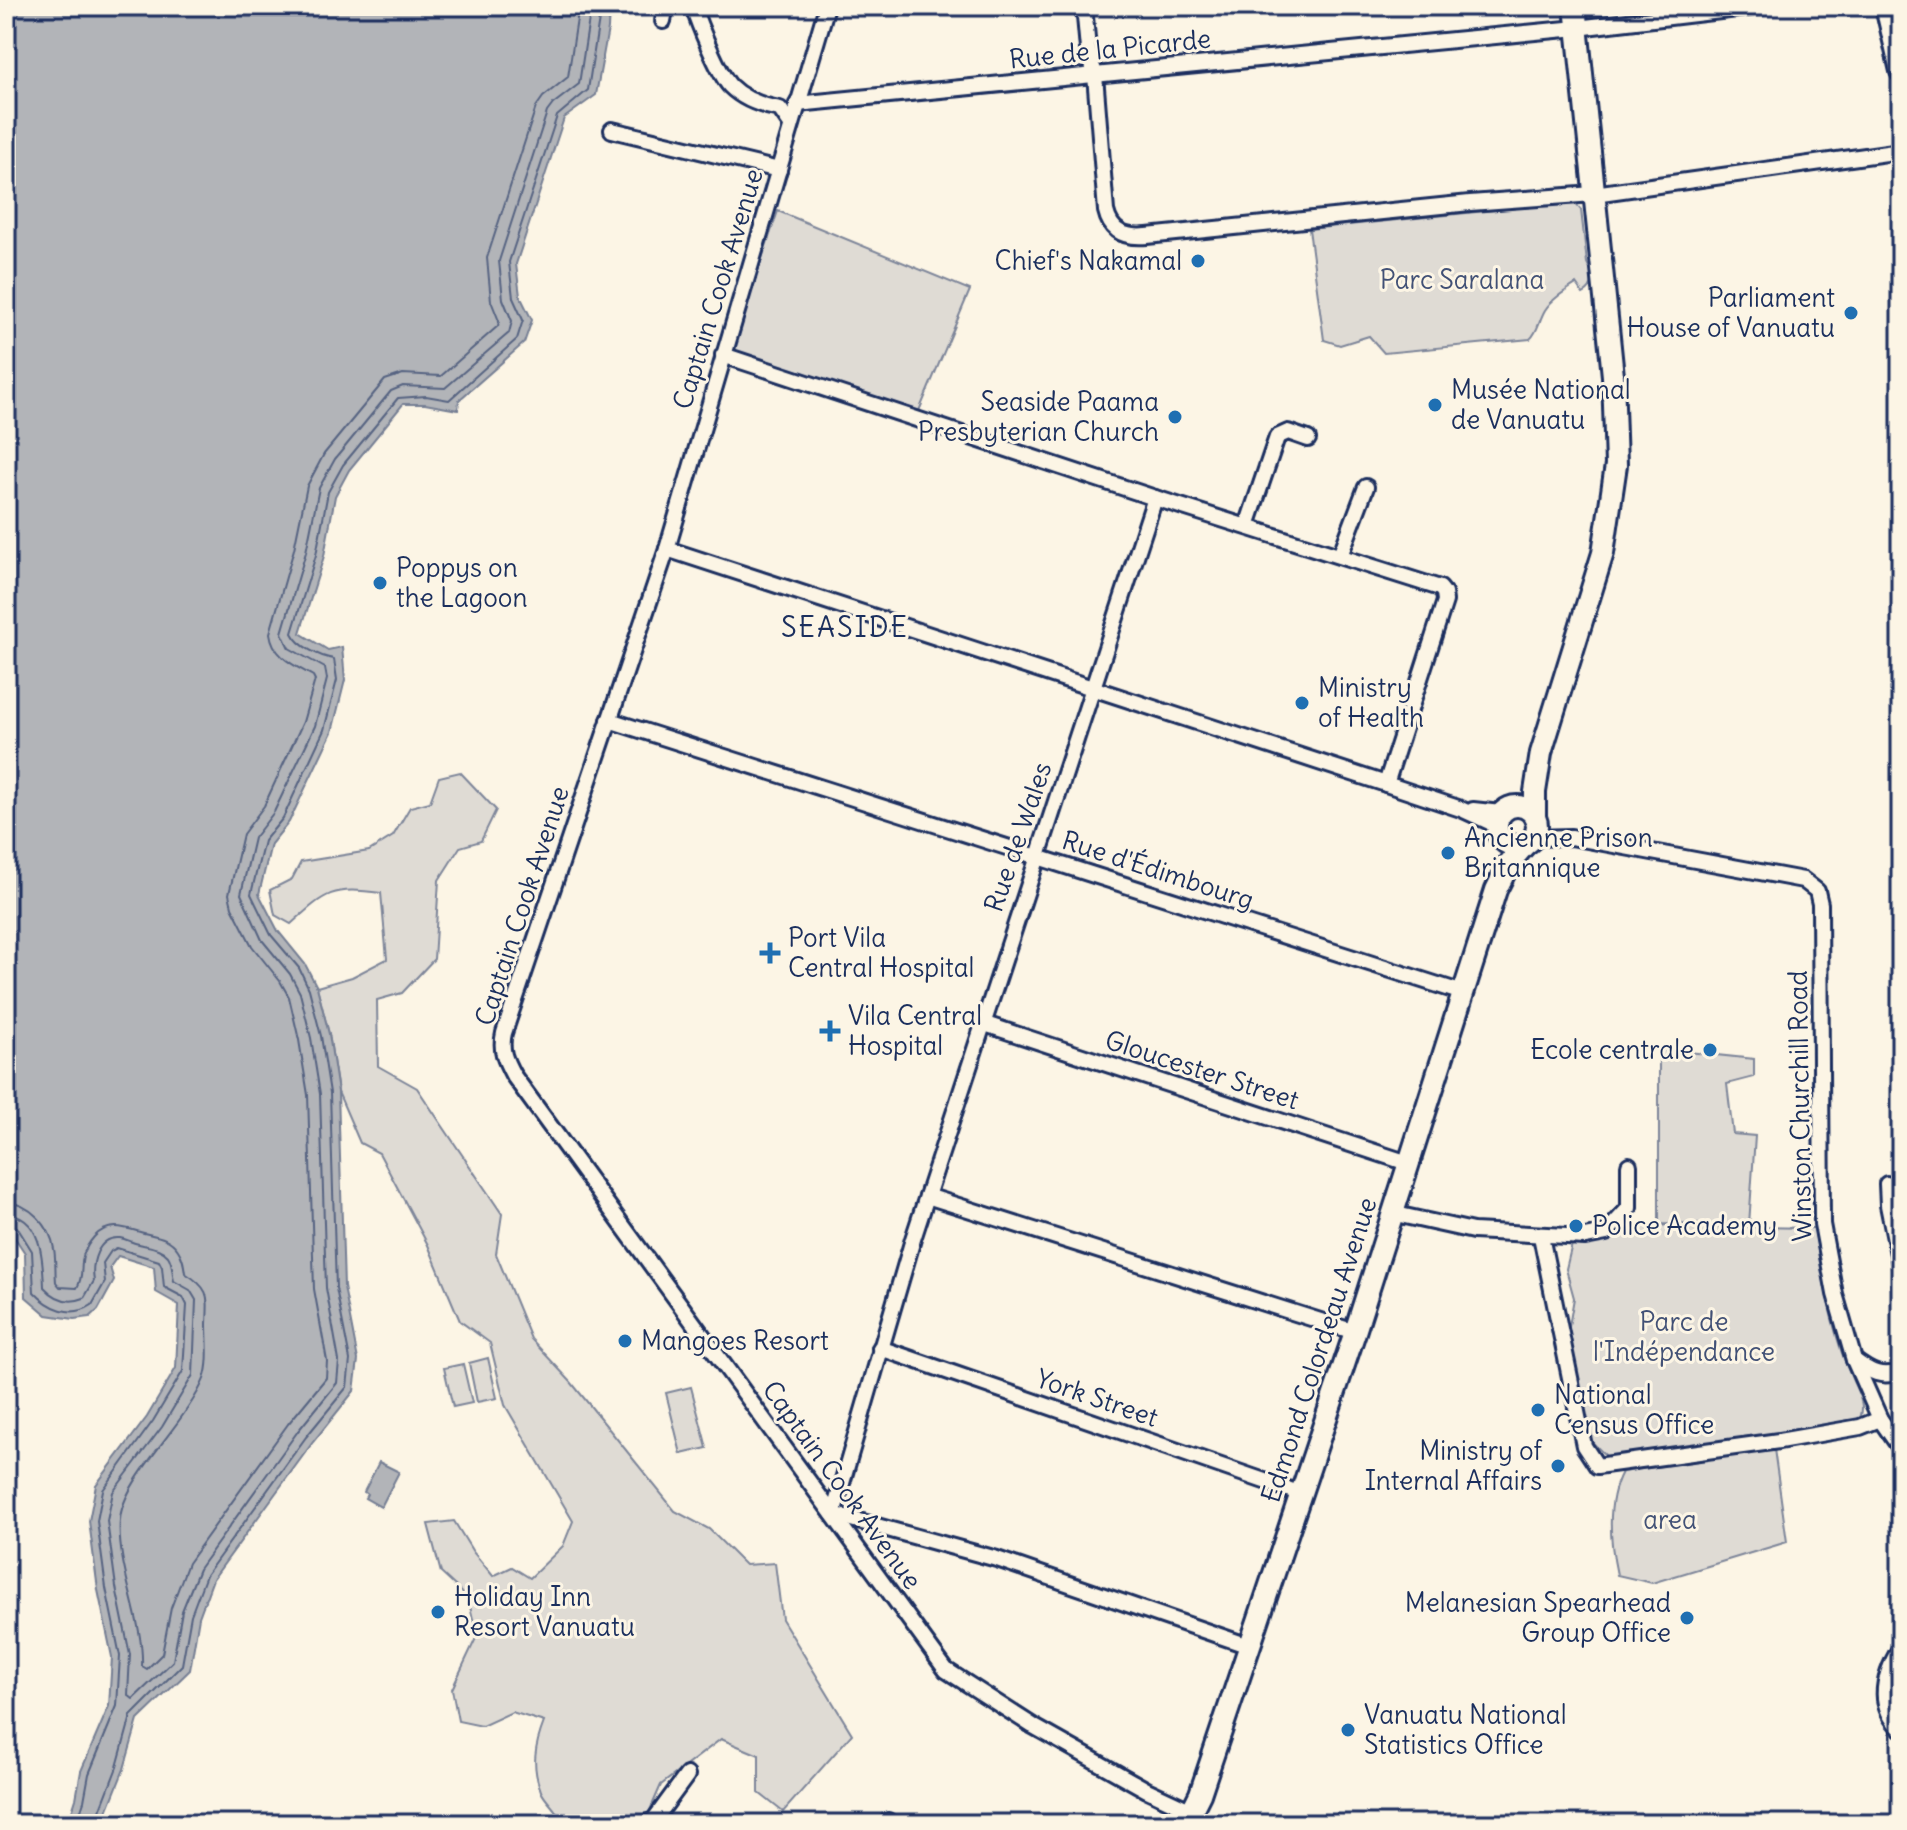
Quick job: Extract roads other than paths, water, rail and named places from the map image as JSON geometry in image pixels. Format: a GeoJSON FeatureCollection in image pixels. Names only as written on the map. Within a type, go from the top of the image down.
{"type":"FeatureCollection","features":[{"type":"Feature","properties":{"kind":"street"},"geometry":{"type":"LineString","coordinates":[[663,21],[666,6]]}},
{"type":"Feature","properties":{"kind":"street"},"geometry":{"type":"LineString","coordinates":[[693,6],[699,25],[729,85],[760,106],[780,109],[791,125]]}},
{"type":"Feature","properties":{"kind":"street","name":"Captain Cook Avenue"},"geometry":{"type":"LineString","coordinates":[[827,6],[667,549],[504,1033],[504,1058],[513,1075],[946,1670],[1033,1726],[1147,1790],[1188,1818]]}},
{"type":"Feature","properties":{"kind":"street"},"geometry":{"type":"LineString","coordinates":[[1084,6],[1088,49],[1095,75],[1106,211],[1112,226],[1123,235],[1147,236],[1470,203],[1594,194],[1901,151]]}},
{"type":"Feature","properties":{"kind":"street"},"geometry":{"type":"LineString","coordinates":[[1496,890],[1502,821],[1524,789],[1541,753],[1603,553],[1616,465],[1613,376],[1575,6]]}},
{"type":"Feature","properties":{"kind":"street","name":"Rue de la Picarde"},"geometry":{"type":"LineString","coordinates":[[797,104],[1577,28],[1763,6]]}},
{"type":"Feature","properties":{"kind":"street"},"geometry":{"type":"LineString","coordinates":[[1886,6],[1901,71]]}},
{"type":"Feature","properties":{"kind":"street"},"geometry":{"type":"LineString","coordinates":[[612,130],[779,170]]}},
{"type":"Feature","properties":{"kind":"street"},"geometry":{"type":"LineString","coordinates":[[723,355],[1155,498],[1440,588],[1445,601],[1386,784]]}},
{"type":"Feature","properties":{"kind":"street"},"geometry":{"type":"LineString","coordinates":[[1247,526],[1277,437],[1288,432],[1308,439]]}},
{"type":"Feature","properties":{"kind":"street"},"geometry":{"type":"LineString","coordinates":[[1340,556],[1366,487]]}},
{"type":"Feature","properties":{"kind":"street","name":"Rue de Wales"},"geometry":{"type":"LineString","coordinates":[[833,1514],[927,1196],[1155,498]]}},
{"type":"Feature","properties":{"kind":"street"},"geometry":{"type":"LineString","coordinates":[[667,549],[1502,821],[1517,846],[1533,831]]}},
{"type":"Feature","properties":{"kind":"street","name":"Rue d'Édimbourg"},"geometry":{"type":"LineString","coordinates":[[609,720],[1463,993]]}},
{"type":"Feature","properties":{"kind":"street"},"geometry":{"type":"LineString","coordinates":[[1496,890],[1510,862],[1533,831],[1541,753]]}},
{"type":"Feature","properties":{"kind":"street"},"geometry":{"type":"LineString","coordinates":[[1502,821],[1519,807],[1529,810],[1533,831]]}},
{"type":"Feature","properties":{"kind":"street","name":"Winston Churchill Road"},"geometry":{"type":"LineString","coordinates":[[1533,831],[1803,880],[1817,891],[1820,904],[1822,1224],[1835,1294],[1854,1360],[1880,1419],[1901,1449]]}},
{"type":"Feature","properties":{"kind":"street","name":"Edmond Colordeau Avenue"},"geometry":{"type":"LineString","coordinates":[[1188,1818],[1200,1794],[1355,1332],[1496,890]]}},
{"type":"Feature","properties":{"kind":"street","name":"Gloucester Street"},"geometry":{"type":"LineString","coordinates":[[982,1023],[1408,1163]]}},
{"type":"Feature","properties":{"kind":"street"},"geometry":{"type":"LineString","coordinates":[[1391,1213],[1473,1231],[1585,1237],[1606,1233],[1629,1208],[1629,1165]]}},
{"type":"Feature","properties":{"kind":"street"},"geometry":{"type":"LineString","coordinates":[[1887,1184],[1888,1205],[1901,1269]]}},
{"type":"Feature","properties":{"kind":"street"},"geometry":{"type":"LineString","coordinates":[[927,1196],[1355,1332]]}},
{"type":"Feature","properties":{"kind":"street"},"geometry":{"type":"LineString","coordinates":[[1541,1236],[1584,1446],[1597,1466],[1779,1441],[1860,1427],[1880,1419]]}},
{"type":"Feature","properties":{"kind":"street","name":"York Street"},"geometry":{"type":"LineString","coordinates":[[880,1348],[1299,1493]]}},
{"type":"Feature","properties":{"kind":"street"},"geometry":{"type":"LineString","coordinates":[[1854,1360],[1880,1375],[1901,1371]]}},
{"type":"Feature","properties":{"kind":"street"},"geometry":{"type":"LineString","coordinates":[[833,1514],[997,1559],[1249,1646]]}},
{"type":"Feature","properties":{"kind":"street"},"geometry":{"type":"LineString","coordinates":[[1901,1647],[1888,1670],[1884,1687],[1887,1708],[1901,1729]]}},
{"type":"Feature","properties":{"kind":"street"},"geometry":{"type":"LineString","coordinates":[[644,1824],[654,1820],[687,1775]]}},
{"type":"Feature","properties":{"kind":"water"},"geometry":{"type":"Polygon","coordinates":[[[6,6],[609,6],[596,95],[564,118],[516,264],[520,296],[532,320],[524,343],[459,400],[458,410],[403,404],[349,470],[335,496],[324,556],[300,633],[328,650],[342,647],[345,680],[332,732],[289,822],[271,844],[259,894],[278,931],[305,964],[317,987],[329,1034],[338,1092],[344,1287],[358,1360],[354,1391],[213,1579],[199,1617],[190,1670],[138,1720],[124,1769],[102,1824],[68,1824],[81,1771],[109,1706],[112,1657],[98,1590],[89,1521],[96,1485],[147,1417],[176,1368],[179,1305],[156,1292],[154,1267],[118,1256],[110,1267],[114,1281],[98,1310],[90,1317],[74,1319],[47,1315],[26,1297],[25,1253],[11,1232],[6,1231],[6,6]]]}},
{"type":"Feature","properties":{"kind":"water"},"geometry":{"type":"Polygon","coordinates":[[[379,1462],[399,1472],[381,1507],[365,1498],[367,1494],[364,1492],[379,1462]]]}},
{"type":"Feature","properties":{"kind":"place","name":"Chief's Nakamal"},"geometry":{"type":"Point","coordinates":[1198,261]}},
{"type":"Feature","properties":{"kind":"place","name":"Parliament House of Vanuatu"},"geometry":{"type":"Point","coordinates":[1851,313]}},
{"type":"Feature","properties":{"kind":"place","name":"Musée National de Vanuatu"},"geometry":{"type":"Point","coordinates":[1435,405]}},
{"type":"Feature","properties":{"kind":"place","name":"Seaside Paama Presbyterian Church"},"geometry":{"type":"Point","coordinates":[1175,417]}},
{"type":"Feature","properties":{"kind":"place","name":"Poppys on the Lagoon"},"geometry":{"type":"Point","coordinates":[380,583]}},
{"type":"Feature","properties":{"kind":"place","name":"Ministry of Health"},"geometry":{"type":"Point","coordinates":[1302,703]}},
{"type":"Feature","properties":{"kind":"place","name":"Ancienne Prison Britannique"},"geometry":{"type":"Point","coordinates":[1448,853]}},
{"type":"Feature","properties":{"kind":"place","name":"Port Vila Central Hospital"},"geometry":{"type":"Point","coordinates":[770,953]}},
{"type":"Feature","properties":{"kind":"place","name":"Vila Central Hospital"},"geometry":{"type":"Point","coordinates":[830,1031]}},
{"type":"Feature","properties":{"kind":"place","name":"Ecole centrale"},"geometry":{"type":"Point","coordinates":[1710,1050]}},
{"type":"Feature","properties":{"kind":"place","name":"Police Academy"},"geometry":{"type":"Point","coordinates":[1576,1226]}},
{"type":"Feature","properties":{"kind":"place","name":"Mangoes Resort"},"geometry":{"type":"Point","coordinates":[625,1341]}},
{"type":"Feature","properties":{"kind":"place","name":"National Census Office"},"geometry":{"type":"Point","coordinates":[1538,1410]}},
{"type":"Feature","properties":{"kind":"place","name":"Ministry of Internal Affairs"},"geometry":{"type":"Point","coordinates":[1558,1466]}},
{"type":"Feature","properties":{"kind":"place","name":"Holiday Inn Resort Vanuatu"},"geometry":{"type":"Point","coordinates":[438,1612]}},
{"type":"Feature","properties":{"kind":"place","name":"Melanesian Spearhead Group Office"},"geometry":{"type":"Point","coordinates":[1687,1618]}},
{"type":"Feature","properties":{"kind":"place","name":"Vanuatu National Statistics Office"},"geometry":{"type":"Point","coordinates":[1348,1730]}},
{"type":"Feature","properties":{"kind":"district","name":"SEASIDE"},"geometry":{"type":"Point","coordinates":[845,627]}},
{"type":"Feature","properties":{"kind":"park label","name":"Parc Saralana"},"geometry":{"type":"Point","coordinates":[1462,280]}},
{"type":"Feature","properties":{"kind":"park label","name":"Parc de l'Indépendance"},"geometry":{"type":"Point","coordinates":[1684,1337]}},
{"type":"Feature","properties":{"kind":"park label","name":"area"},"geometry":{"type":"Point","coordinates":[1670,1520]}}]}
